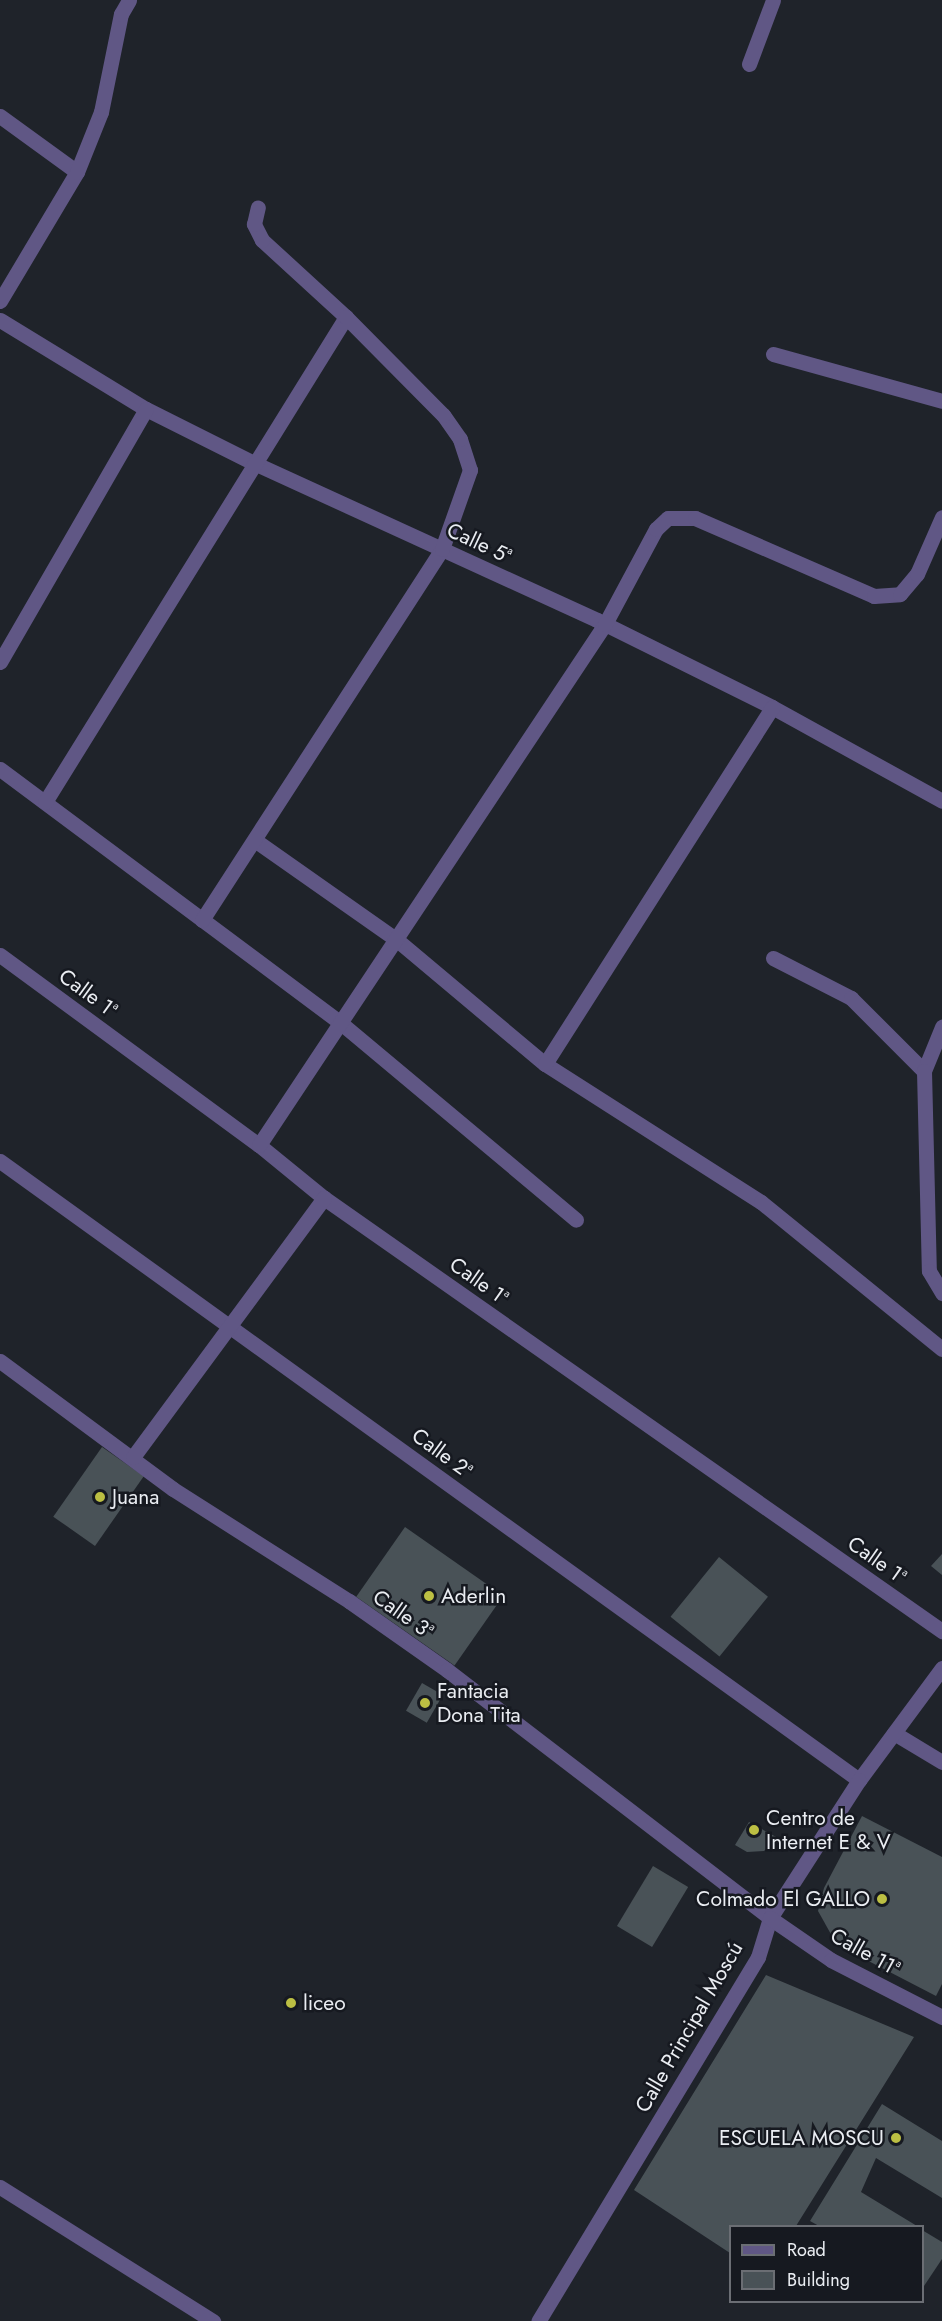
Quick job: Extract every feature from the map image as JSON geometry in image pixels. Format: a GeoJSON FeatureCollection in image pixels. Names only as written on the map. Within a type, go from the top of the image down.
{"type":"FeatureCollection","features":[{"type":"Feature","properties":{"kind":"street"},"geometry":{"type":"LineString","coordinates":[[0,301],[77,172],[101,112],[122,14],[129,0]]}},
{"type":"Feature","properties":{"kind":"street"},"geometry":{"type":"LineString","coordinates":[[749,64],[773,0]]}},
{"type":"Feature","properties":{"kind":"street"},"geometry":{"type":"LineString","coordinates":[[0,116],[77,172]]}},
{"type":"Feature","properties":{"kind":"street"},"geometry":{"type":"LineString","coordinates":[[202,920],[256,841],[442,549],[463,499],[470,471],[459,439],[443,415],[346,317],[262,240],[254,224],[258,207]]}},
{"type":"Feature","properties":{"kind":"street"},"geometry":{"type":"LineString","coordinates":[[45,802],[346,317]]}},
{"type":"Feature","properties":{"kind":"street","name":"Calle 5ª"},"geometry":{"type":"LineString","coordinates":[[0,320],[146,409],[254,463],[605,624],[772,707],[938,794]]}},
{"type":"Feature","properties":{"kind":"street"},"geometry":{"type":"LineString","coordinates":[[773,354],[942,401]]}},
{"type":"Feature","properties":{"kind":"street"},"geometry":{"type":"LineString","coordinates":[[0,662],[146,409]]}},
{"type":"Feature","properties":{"kind":"street"},"geometry":{"type":"LineString","coordinates":[[259,1145],[342,1024],[605,624],[656,529],[668,518],[695,518],[874,596],[900,594],[912,580],[942,517]]}},
{"type":"Feature","properties":{"kind":"street"},"geometry":{"type":"LineString","coordinates":[[545,1064],[772,707]]}},
{"type":"Feature","properties":{"kind":"street"},"geometry":{"type":"LineString","coordinates":[[0,769],[342,1024],[576,1220]]}},
{"type":"Feature","properties":{"kind":"street"},"geometry":{"type":"LineString","coordinates":[[256,841],[397,940],[545,1064],[760,1202],[942,1349]]}},
{"type":"Feature","properties":{"kind":"street","name":"Calle 1ª"},"geometry":{"type":"LineString","coordinates":[[0,955],[259,1145],[324,1198],[942,1631]]}},
{"type":"Feature","properties":{"kind":"street"},"geometry":{"type":"LineString","coordinates":[[772,958],[851,998],[924,1071]]}},
{"type":"Feature","properties":{"kind":"street"},"geometry":{"type":"LineString","coordinates":[[942,1027],[924,1071],[929,1271],[942,1293]]}},
{"type":"Feature","properties":{"kind":"street","name":"Calle 2ª"},"geometry":{"type":"LineString","coordinates":[[0,1161],[859,1780]]}},
{"type":"Feature","properties":{"kind":"street"},"geometry":{"type":"LineString","coordinates":[[133,1457],[324,1198]]}},
{"type":"Feature","properties":{"kind":"street","name":"Calle 3ª"},"geometry":{"type":"LineString","coordinates":[[0,1361],[173,1488],[349,1601],[447,1670],[770,1918]]}},
{"type":"Feature","properties":{"kind":"street","name":"Calle Principal Moscú"},"geometry":{"type":"LineString","coordinates":[[538,2321],[758,1957],[770,1918],[859,1780],[942,1668]]}},
{"type":"Feature","properties":{"kind":"street"},"geometry":{"type":"LineString","coordinates":[[894,1733],[942,1761]]}},
{"type":"Feature","properties":{"kind":"street","name":"Calle 11ª"},"geometry":{"type":"LineString","coordinates":[[770,1918],[831,1960],[942,2017]]}},
{"type":"Feature","properties":{"kind":"street"},"geometry":{"type":"LineString","coordinates":[[0,2187],[213,2321]]}},
{"type":"Feature","properties":{"kind":"building","name":"Juana"},"geometry":{"type":"Polygon","coordinates":[[[102,1447],[144,1476],[95,1546],[53,1517],[102,1447]]]}},
{"type":"Feature","properties":{"kind":"building","name":"Aderlin"},"geometry":{"type":"Polygon","coordinates":[[[405,1527],[503,1596],[455,1665],[356,1597],[405,1527]]]}},
{"type":"Feature","properties":{"kind":"building"},"geometry":{"type":"Polygon","coordinates":[[[942,1554],[942,1575],[931,1566],[942,1554]]]}},
{"type":"Feature","properties":{"kind":"building"},"geometry":{"type":"Polygon","coordinates":[[[719,1557],[768,1597],[720,1656],[671,1617],[719,1557]]]}},
{"type":"Feature","properties":{"kind":"building","name":"Fantacia Dona Tita"},"geometry":{"type":"Polygon","coordinates":[[[422,1683],[443,1695],[427,1723],[406,1711],[422,1683]]]}},
{"type":"Feature","properties":{"kind":"building","name":"Colmado El GALLO"},"geometry":{"type":"Polygon","coordinates":[[[862,1816],[942,1857],[942,1984],[936,1996],[853,1953],[832,1936],[818,1911],[824,1888],[862,1816]]]}},
{"type":"Feature","properties":{"kind":"building","name":"Centro de Internet E & V"},"geometry":{"type":"Polygon","coordinates":[[[749,1822],[778,1838],[764,1851],[747,1852],[735,1845],[749,1822]]]}},
{"type":"Feature","properties":{"kind":"building"},"geometry":{"type":"Polygon","coordinates":[[[653,1866],[688,1887],[652,1947],[617,1926],[653,1866]]]}},
{"type":"Feature","properties":{"kind":"building"},"geometry":{"type":"Polygon","coordinates":[[[766,1975],[914,2037],[797,2225],[729,2225],[729,2252],[634,2190],[766,1975]]]}},
{"type":"Feature","properties":{"kind":"building","name":"ESCUELA MOSCU"},"geometry":{"type":"Polygon","coordinates":[[[882,2104],[942,2141],[942,2198],[876,2158],[861,2192],[915,2225],[817,2225],[810,2221],[882,2104]]]}},
{"type":"Feature","properties":{"kind":"building"},"geometry":{"type":"Polygon","coordinates":[[[924,2231],[942,2242],[942,2259],[924,2286],[924,2231]]]}},
{"type":"Feature","properties":{"kind":"place","name":"Juana"},"geometry":{"type":"Point","coordinates":[100,1497]}},
{"type":"Feature","properties":{"kind":"place","name":"Aderlin"},"geometry":{"type":"Point","coordinates":[429,1596]}},
{"type":"Feature","properties":{"kind":"place","name":"Fantacia Dona Tita"},"geometry":{"type":"Point","coordinates":[425,1703]}},
{"type":"Feature","properties":{"kind":"place","name":"Centro de Internet E & V"},"geometry":{"type":"Point","coordinates":[754,1830]}},
{"type":"Feature","properties":{"kind":"place","name":"Colmado El GALLO"},"geometry":{"type":"Point","coordinates":[882,1899]}},
{"type":"Feature","properties":{"kind":"place","name":"liceo"},"geometry":{"type":"Point","coordinates":[291,2003]}},
{"type":"Feature","properties":{"kind":"place","name":"ESCUELA MOSCU"},"geometry":{"type":"Point","coordinates":[896,2138]}}]}
